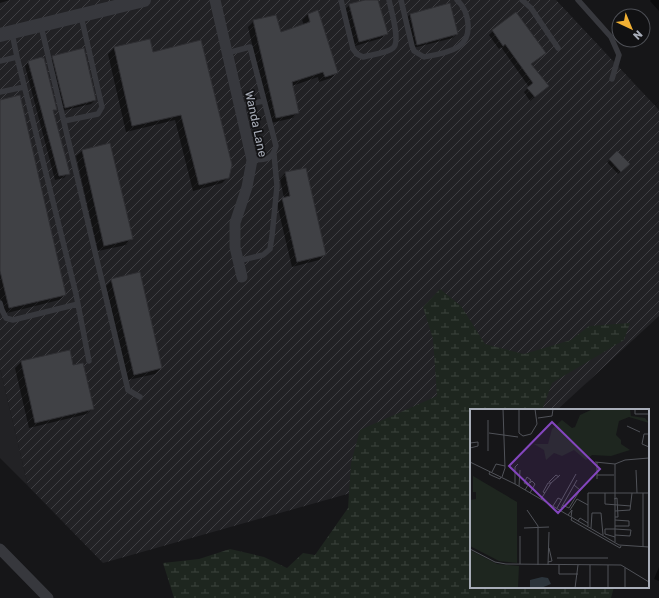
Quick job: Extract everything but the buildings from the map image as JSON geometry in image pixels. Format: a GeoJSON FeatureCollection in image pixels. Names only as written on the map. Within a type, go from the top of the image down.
{"type":"FeatureCollection","features":[{"type":"Feature","properties":{"kind":"street"},"geometry":{"type":"LineString","coordinates":[[6,34],[144,0]]}},
{"type":"Feature","properties":{"kind":"street","name":"Wanda Lane"},"geometry":{"type":"LineString","coordinates":[[215,0],[252,160],[247,187],[235,223],[235,247],[242,277]]}},
{"type":"Feature","properties":{"kind":"street"},"geometry":{"type":"LineString","coordinates":[[0,549],[48,598]]}},
{"type":"Feature","properties":{"kind":"lane"},"geometry":{"type":"LineString","coordinates":[[341,0],[353,49],[357,54],[363,57],[393,49],[396,43],[389,0]]}},
{"type":"Feature","properties":{"kind":"lane"},"geometry":{"type":"LineString","coordinates":[[401,0],[414,51],[424,57],[456,48],[464,41],[467,33],[467,19],[465,10],[457,0]]}},
{"type":"Feature","properties":{"kind":"lane"},"geometry":{"type":"LineString","coordinates":[[522,0],[531,8],[558,48]]}},
{"type":"Feature","properties":{"kind":"lane"},"geometry":{"type":"LineString","coordinates":[[578,0],[611,37],[619,55],[612,79]]}},
{"type":"Feature","properties":{"kind":"lane"},"geometry":{"type":"LineString","coordinates":[[64,121],[98,114],[102,107],[81,16]]}},
{"type":"Feature","properties":{"kind":"lane"},"geometry":{"type":"LineString","coordinates":[[41,25],[128,390],[140,397]]}},
{"type":"Feature","properties":{"kind":"lane"},"geometry":{"type":"LineString","coordinates":[[6,34],[17,57],[78,304],[89,361]]}},
{"type":"Feature","properties":{"kind":"lane"},"geometry":{"type":"LineString","coordinates":[[227,53],[250,47],[276,146],[274,154],[277,186],[270,250],[263,254],[238,261]]}},
{"type":"Feature","properties":{"kind":"lane"},"geometry":{"type":"LineString","coordinates":[[0,61],[17,57]]}},
{"type":"Feature","properties":{"kind":"lane"},"geometry":{"type":"LineString","coordinates":[[0,92],[24,87]]}},
{"type":"Feature","properties":{"kind":"lane"},"geometry":{"type":"LineString","coordinates":[[239,106],[264,101]]}},
{"type":"Feature","properties":{"kind":"lane"},"geometry":{"type":"LineString","coordinates":[[252,160],[268,159],[274,154]]}},
{"type":"Feature","properties":{"kind":"lane"},"geometry":{"type":"LineString","coordinates":[[0,303],[6,318],[13,320],[78,304]]}},
{"type":"Feature","properties":{"kind":"shaded area"},"geometry":{"type":"Polygon","coordinates":[[[0,0],[556,0],[659,110],[659,316],[558,409],[470,409],[470,459],[103,563],[28,486],[0,368],[0,0]]]}},
{"type":"Feature","properties":{"kind":"shaded area"},"geometry":{"type":"Polygon","coordinates":[[[0,368],[28,486],[0,458],[0,368]]]}},
{"type":"Feature","properties":{"kind":"green space"},"geometry":{"type":"Polygon","coordinates":[[[440,289],[461,306],[485,344],[524,354],[571,340],[589,326],[630,323],[624,340],[552,383],[542,409],[470,409],[470,588],[614,588],[611,598],[174,598],[163,563],[199,559],[230,549],[264,557],[287,568],[303,553],[315,555],[348,508],[351,463],[360,430],[437,396],[433,339],[423,307],[440,289]]]}}]}
